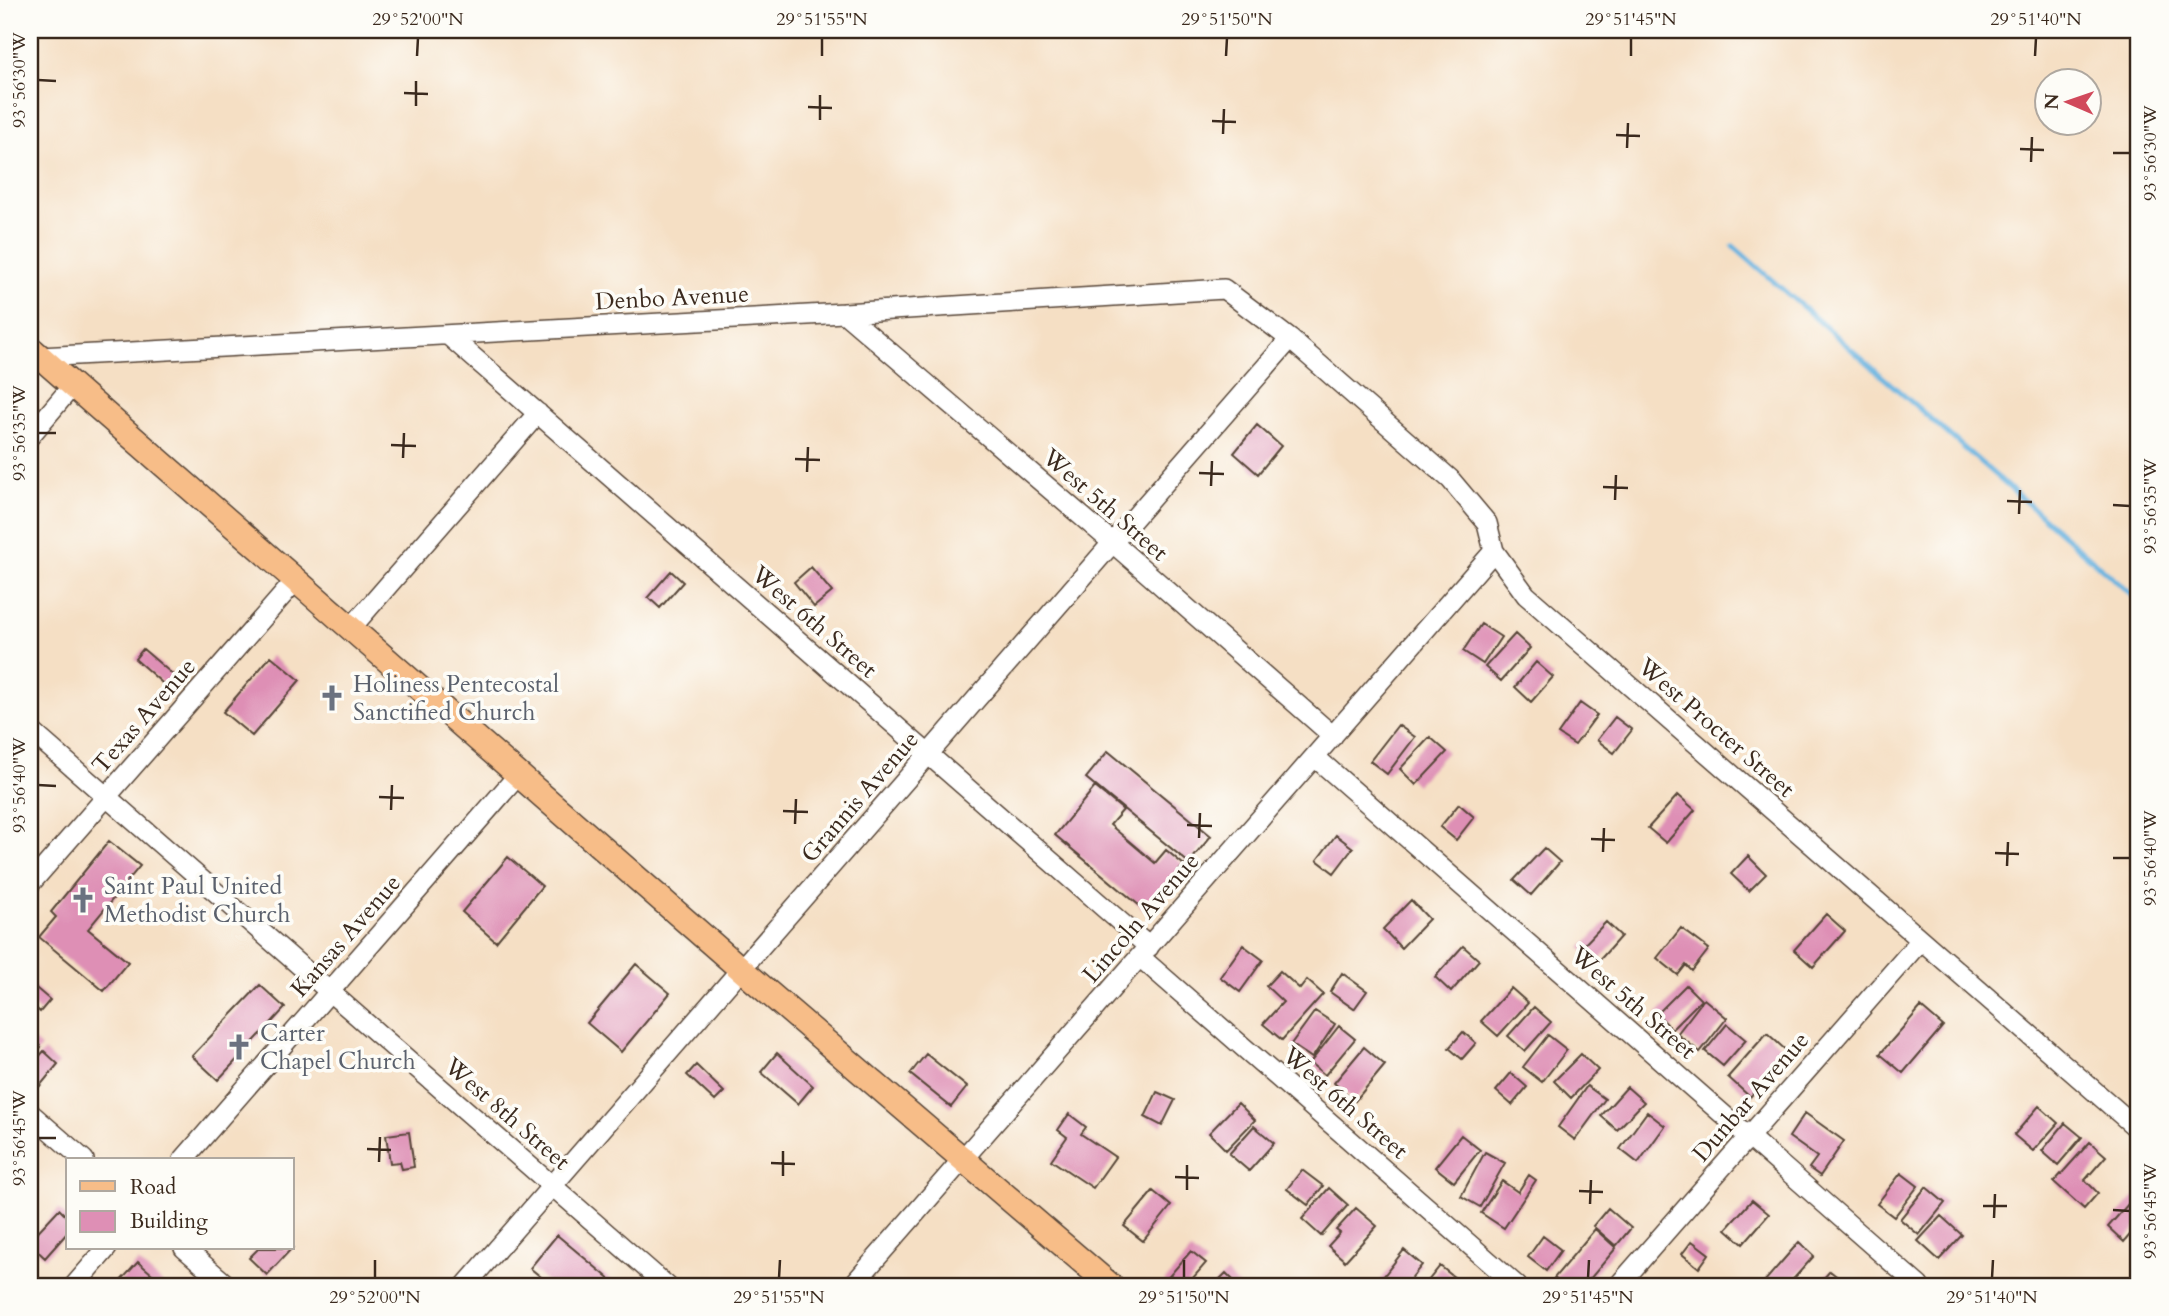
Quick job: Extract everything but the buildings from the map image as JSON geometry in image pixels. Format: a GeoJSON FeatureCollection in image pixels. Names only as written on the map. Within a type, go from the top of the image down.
{"type":"FeatureCollection","features":[{"type":"Feature","properties":{"kind":"main road"},"geometry":{"type":"LineString","coordinates":[[35,353],[742,970],[1111,1286]]}},
{"type":"Feature","properties":{"kind":"street","name":"Denbo Avenue"},"geometry":{"type":"LineString","coordinates":[[35,353],[448,335],[1223,289],[1290,339]]}},
{"type":"Feature","properties":{"kind":"street","name":"West 5th Street"},"geometry":{"type":"LineString","coordinates":[[844,313],[1333,736]]}},
{"type":"Feature","properties":{"kind":"street","name":"West 6th Street"},"geometry":{"type":"LineString","coordinates":[[448,335],[929,755],[1144,952],[1517,1286]]}},
{"type":"Feature","properties":{"kind":"street","name":"Grannis Avenue"},"geometry":{"type":"LineString","coordinates":[[465,1286],[1290,339]]}},
{"type":"Feature","properties":{"kind":"street","name":"West Procter Street"},"geometry":{"type":"LineString","coordinates":[[1290,339],[1450,479],[1487,523],[1494,551],[1527,595],[2139,1130]]}},
{"type":"Feature","properties":{"kind":"street"},"geometry":{"type":"LineString","coordinates":[[30,436],[73,386]]}},
{"type":"Feature","properties":{"kind":"street"},"geometry":{"type":"LineString","coordinates":[[351,628],[538,413]]}},
{"type":"Feature","properties":{"kind":"street","name":"Lincoln Avenue"},"geometry":{"type":"LineString","coordinates":[[852,1286],[1494,551]]}},
{"type":"Feature","properties":{"kind":"street","name":"Texas Avenue"},"geometry":{"type":"LineString","coordinates":[[30,884],[296,580]]}},
{"type":"Feature","properties":{"kind":"street","name":"West 8th Street"},"geometry":{"type":"LineString","coordinates":[[30,730],[667,1286]]}},
{"type":"Feature","properties":{"kind":"street","name":"West 5th Street"},"geometry":{"type":"LineString","coordinates":[[1315,757],[1919,1286]]}},
{"type":"Feature","properties":{"kind":"street","name":"Kansas Avenue"},"geometry":{"type":"LineString","coordinates":[[185,1158],[519,774]]}},
{"type":"Feature","properties":{"kind":"street","name":"Dunbar Avenue"},"geometry":{"type":"LineString","coordinates":[[1618,1286],[1921,940]]}},
{"type":"Feature","properties":{"kind":"street"},"geometry":{"type":"LineString","coordinates":[[30,1113],[82,1158]]}},
{"type":"Feature","properties":{"kind":"street"},"geometry":{"type":"LineString","coordinates":[[74,1286],[105,1250]]}},
{"type":"Feature","properties":{"kind":"street"},"geometry":{"type":"LineString","coordinates":[[186,1250],[228,1286]]}},
{"type":"Feature","properties":{"kind":"waterway"},"geometry":{"type":"LineString","coordinates":[[1733,246],[2139,601]]}},
{"type":"Feature","properties":{"kind":"place","name":"Holiness Pentecostal Sanctified Church"},"geometry":{"type":"Point","coordinates":[332,698]}},
{"type":"Feature","properties":{"kind":"place","name":"Saint Paul United Methodist Church"},"geometry":{"type":"Point","coordinates":[83,900]}},
{"type":"Feature","properties":{"kind":"place","name":"Carter Chapel Church"},"geometry":{"type":"Point","coordinates":[239,1047]}}]}
